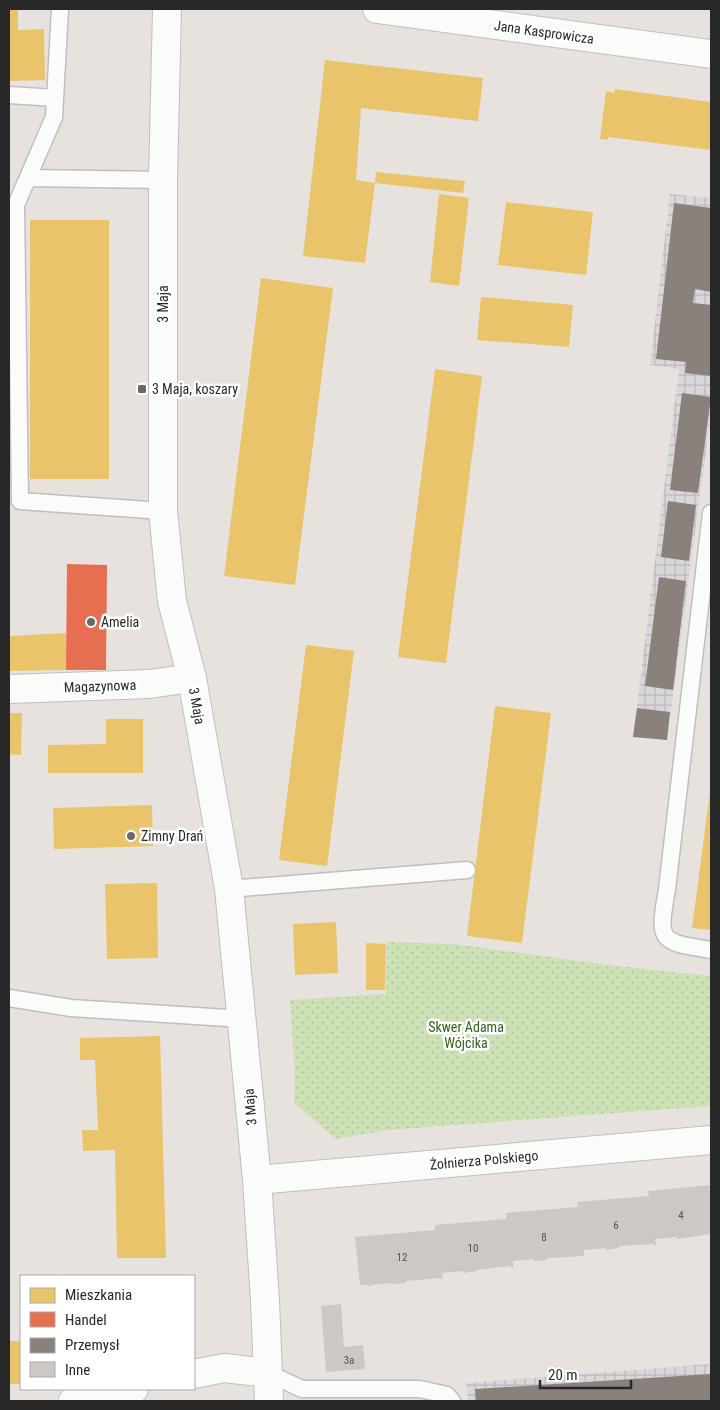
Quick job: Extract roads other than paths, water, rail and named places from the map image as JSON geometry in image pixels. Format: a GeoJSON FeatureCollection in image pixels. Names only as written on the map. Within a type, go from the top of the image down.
{"type":"FeatureCollection","features":[{"type":"Feature","properties":{"kind":"street","name":"3 Maja"},"geometry":{"type":"LineString","coordinates":[[167,9],[163,180],[164,511],[172,600],[192,678],[229,888],[257,1180],[269,1401]]}},
{"type":"Feature","properties":{"kind":"street","name":"Jana Kasprowicza"},"geometry":{"type":"LineString","coordinates":[[377,9],[711,54]]}},
{"type":"Feature","properties":{"kind":"street","name":"Magazynowa"},"geometry":{"type":"LineString","coordinates":[[9,689],[149,684],[192,678]]}},
{"type":"Feature","properties":{"kind":"street","name":"Żołnierza Polskiego"},"geometry":{"type":"LineString","coordinates":[[257,1180],[711,1140]]}},
{"type":"Feature","properties":{"kind":"street"},"geometry":{"type":"LineString","coordinates":[[195,1374],[224,1368],[268,1373]]}},
{"type":"Feature","properties":{"kind":"street"},"geometry":{"type":"LineString","coordinates":[[73,1401],[84,1401],[130,1390]]}},
{"type":"Feature","properties":{"kind":"lane"},"geometry":{"type":"LineString","coordinates":[[60,9],[54,117],[16,205],[20,501],[164,511]]}},
{"type":"Feature","properties":{"kind":"lane"},"geometry":{"type":"LineString","coordinates":[[9,95],[55,98]]}},
{"type":"Feature","properties":{"kind":"lane"},"geometry":{"type":"LineString","coordinates":[[28,178],[163,180]]}},
{"type":"Feature","properties":{"kind":"lane"},"geometry":{"type":"LineString","coordinates":[[711,513],[662,922],[662,930],[665,936],[672,941],[683,946],[711,950]]}},
{"type":"Feature","properties":{"kind":"lane"},"geometry":{"type":"LineString","coordinates":[[229,888],[467,870]]}},
{"type":"Feature","properties":{"kind":"lane"},"geometry":{"type":"LineString","coordinates":[[9,998],[71,1008],[243,1019]]}},
{"type":"Feature","properties":{"kind":"lane"},"geometry":{"type":"LineString","coordinates":[[268,1373],[302,1389],[420,1388],[447,1395],[452,1401]]}},
{"type":"Feature","properties":{"kind":"place","name":"3 Maja, koszary"},"geometry":{"type":"Point","coordinates":[142,389]}},
{"type":"Feature","properties":{"kind":"place","name":"Amelia"},"geometry":{"type":"Point","coordinates":[91,622]}},
{"type":"Feature","properties":{"kind":"place","name":"Zimny Drań"},"geometry":{"type":"Point","coordinates":[131,836]}},
{"type":"Feature","properties":{"kind":"park label","name":"Skwer Adama Wójcika"},"geometry":{"type":"Point","coordinates":[466,1036]}}]}
